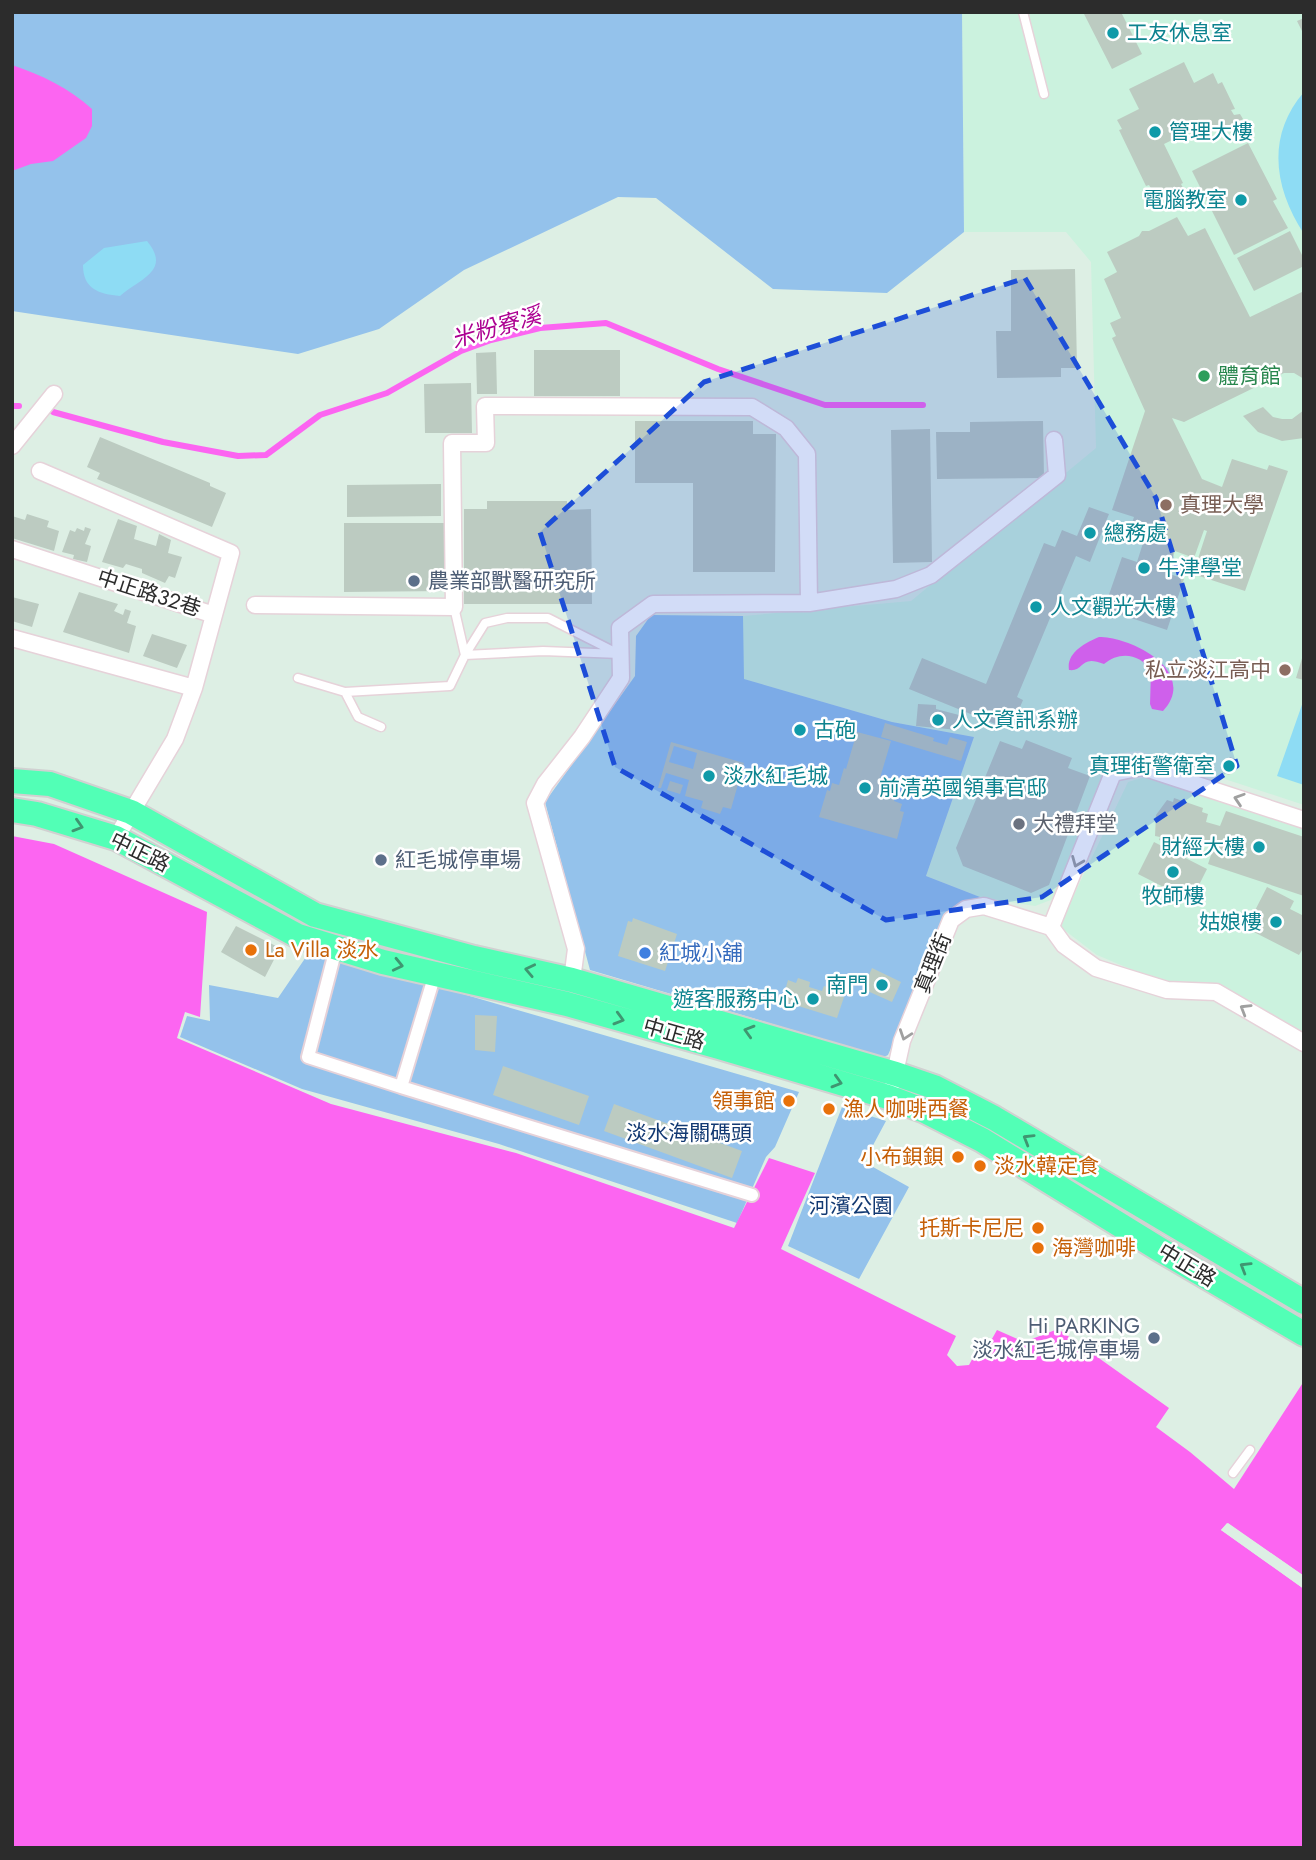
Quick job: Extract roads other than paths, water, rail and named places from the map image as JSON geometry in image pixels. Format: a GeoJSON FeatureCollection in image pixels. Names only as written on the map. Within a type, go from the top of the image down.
{"type":"FeatureCollection","features":[{"type":"Feature","properties":{"kind":"main road","name":"中正路"},"geometry":{"type":"LineString","coordinates":[[12,781],[50,784],[131,812],[315,915],[474,958],[572,980],[892,1085],[925,1111],[982,1140],[1304,1334]]}},
{"type":"Feature","properties":{"kind":"main road","name":"中正路"},"geometry":{"type":"LineString","coordinates":[[12,810],[37,814],[116,838],[298,936],[383,962],[567,1004],[892,1085],[934,1087],[994,1118],[1304,1302]]}},
{"type":"Feature","properties":{"kind":"street"},"geometry":{"type":"LineString","coordinates":[[12,446],[54,394]]}},
{"type":"Feature","properties":{"kind":"street"},"geometry":{"type":"LineString","coordinates":[[255,605],[454,607],[452,443],[486,443],[485,406],[752,407],[786,428],[807,454],[809,603]]}},
{"type":"Feature","properties":{"kind":"street"},"geometry":{"type":"LineString","coordinates":[[572,980],[576,949],[535,803],[545,784],[582,737],[621,678],[620,628],[653,604],[809,603],[896,589],[931,575],[1057,475],[1054,440]]}},
{"type":"Feature","properties":{"kind":"street"},"geometry":{"type":"LineString","coordinates":[[40,471],[231,553],[214,615]]}},
{"type":"Feature","properties":{"kind":"street","name":"中正路32巷"},"geometry":{"type":"LineString","coordinates":[[12,549],[214,615],[194,688],[174,739],[116,838]]}},
{"type":"Feature","properties":{"kind":"street"},"geometry":{"type":"LineString","coordinates":[[12,638],[194,688]]}},
{"type":"Feature","properties":{"kind":"street"},"geometry":{"type":"LineString","coordinates":[[1304,820],[1142,767],[1113,773],[1051,928],[1064,945],[1096,968],[1167,990],[1216,992],[1304,1043]]}},
{"type":"Feature","properties":{"kind":"street"},"geometry":{"type":"LineString","coordinates":[[12,768],[50,784]]}},
{"type":"Feature","properties":{"kind":"street","name":"真理街"},"geometry":{"type":"LineString","coordinates":[[892,1085],[902,1041],[950,920],[966,909],[984,906],[1051,928]]}},
{"type":"Feature","properties":{"kind":"street"},"geometry":{"type":"LineString","coordinates":[[333,960],[308,1057],[752,1195]]}},
{"type":"Feature","properties":{"kind":"street"},"geometry":{"type":"LineString","coordinates":[[401,1087],[435,974]]}},
{"type":"Feature","properties":{"kind":"lane"},"geometry":{"type":"LineString","coordinates":[[1023,12],[1044,94]]}},
{"type":"Feature","properties":{"kind":"lane"},"geometry":{"type":"LineString","coordinates":[[454,607],[465,655]]}},
{"type":"Feature","properties":{"kind":"lane"},"geometry":{"type":"LineString","coordinates":[[298,678],[345,692],[450,686],[485,623],[507,618],[548,618],[620,654]]}},
{"type":"Feature","properties":{"kind":"lane"},"geometry":{"type":"LineString","coordinates":[[465,655],[542,651],[620,654]]}},
{"type":"Feature","properties":{"kind":"lane"},"geometry":{"type":"LineString","coordinates":[[345,692],[358,717],[381,727]]}},
{"type":"Feature","properties":{"kind":"lane"},"geometry":{"type":"LineString","coordinates":[[1234,1473],[1250,1450]]}},
{"type":"Feature","properties":{"kind":"waterway","name":"米粉寮溪"},"geometry":{"type":"LineString","coordinates":[[53,412],[163,442],[238,456],[266,455],[320,415],[387,393],[461,351],[491,340],[540,328],[606,323],[718,369],[825,405],[923,405]]}},
{"type":"Feature","properties":{"kind":"waterway","name":"米粉寮溪"},"geometry":{"type":"LineString","coordinates":[[12,406],[19,406]]}},
{"type":"Feature","properties":{"kind":"place","name":"工友休息室"},"geometry":{"type":"Point","coordinates":[1113,33]}},
{"type":"Feature","properties":{"kind":"place","name":"管理大樓"},"geometry":{"type":"Point","coordinates":[1155,132]}},
{"type":"Feature","properties":{"kind":"place","name":"電腦教室"},"geometry":{"type":"Point","coordinates":[1241,200]}},
{"type":"Feature","properties":{"kind":"place","name":"體育館"},"geometry":{"type":"Point","coordinates":[1204,376]}},
{"type":"Feature","properties":{"kind":"place","name":"真理大學"},"geometry":{"type":"Point","coordinates":[1166,505]}},
{"type":"Feature","properties":{"kind":"place","name":"總務處"},"geometry":{"type":"Point","coordinates":[1090,533]}},
{"type":"Feature","properties":{"kind":"place","name":"牛津學堂"},"geometry":{"type":"Point","coordinates":[1144,568]}},
{"type":"Feature","properties":{"kind":"place","name":"農業部獸醫研究所"},"geometry":{"type":"Point","coordinates":[414,581]}},
{"type":"Feature","properties":{"kind":"place","name":"人文觀光大樓"},"geometry":{"type":"Point","coordinates":[1036,607]}},
{"type":"Feature","properties":{"kind":"place","name":"私立淡江高中"},"geometry":{"type":"Point","coordinates":[1285,670]}},
{"type":"Feature","properties":{"kind":"place","name":"人文資訊系辦"},"geometry":{"type":"Point","coordinates":[938,720]}},
{"type":"Feature","properties":{"kind":"place","name":"古砲"},"geometry":{"type":"Point","coordinates":[800,730]}},
{"type":"Feature","properties":{"kind":"place","name":"真理街警衛室"},"geometry":{"type":"Point","coordinates":[1229,766]}},
{"type":"Feature","properties":{"kind":"place","name":"淡水紅毛城"},"geometry":{"type":"Point","coordinates":[709,776]}},
{"type":"Feature","properties":{"kind":"place","name":"前清英國領事官邸"},"geometry":{"type":"Point","coordinates":[865,788]}},
{"type":"Feature","properties":{"kind":"place","name":"大禮拜堂"},"geometry":{"type":"Point","coordinates":[1019,824]}},
{"type":"Feature","properties":{"kind":"place","name":"財經大樓"},"geometry":{"type":"Point","coordinates":[1259,847]}},
{"type":"Feature","properties":{"kind":"place","name":"紅毛城停車場"},"geometry":{"type":"Point","coordinates":[381,860]}},
{"type":"Feature","properties":{"kind":"place","name":"牧師樓"},"geometry":{"type":"Point","coordinates":[1173,872]}},
{"type":"Feature","properties":{"kind":"place","name":"姑娘樓"},"geometry":{"type":"Point","coordinates":[1276,922]}},
{"type":"Feature","properties":{"kind":"place","name":"La Villa 淡水"},"geometry":{"type":"Point","coordinates":[251,950]}},
{"type":"Feature","properties":{"kind":"place","name":"紅城小舖"},"geometry":{"type":"Point","coordinates":[645,953]}},
{"type":"Feature","properties":{"kind":"place","name":"南門"},"geometry":{"type":"Point","coordinates":[882,985]}},
{"type":"Feature","properties":{"kind":"place","name":"遊客服務中心"},"geometry":{"type":"Point","coordinates":[813,999]}},
{"type":"Feature","properties":{"kind":"place","name":"領事館"},"geometry":{"type":"Point","coordinates":[789,1101]}},
{"type":"Feature","properties":{"kind":"place","name":"漁人咖啡西餐"},"geometry":{"type":"Point","coordinates":[829,1109]}},
{"type":"Feature","properties":{"kind":"place","name":"小布鋇鋇"},"geometry":{"type":"Point","coordinates":[958,1157]}},
{"type":"Feature","properties":{"kind":"place","name":"淡水韓定食"},"geometry":{"type":"Point","coordinates":[980,1166]}},
{"type":"Feature","properties":{"kind":"place","name":"托斯卡尼尼"},"geometry":{"type":"Point","coordinates":[1038,1228]}},
{"type":"Feature","properties":{"kind":"place","name":"海灣咖啡"},"geometry":{"type":"Point","coordinates":[1038,1248]}},
{"type":"Feature","properties":{"kind":"place","name":"Hi PARKING 淡水紅毛城停車場"},"geometry":{"type":"Point","coordinates":[1154,1338]}},
{"type":"Feature","properties":{"kind":"park label","name":"淡水海關碼頭"},"geometry":{"type":"Point","coordinates":[689,1133]}},
{"type":"Feature","properties":{"kind":"park label","name":"河濱公園"},"geometry":{"type":"Point","coordinates":[851,1206]}}]}
